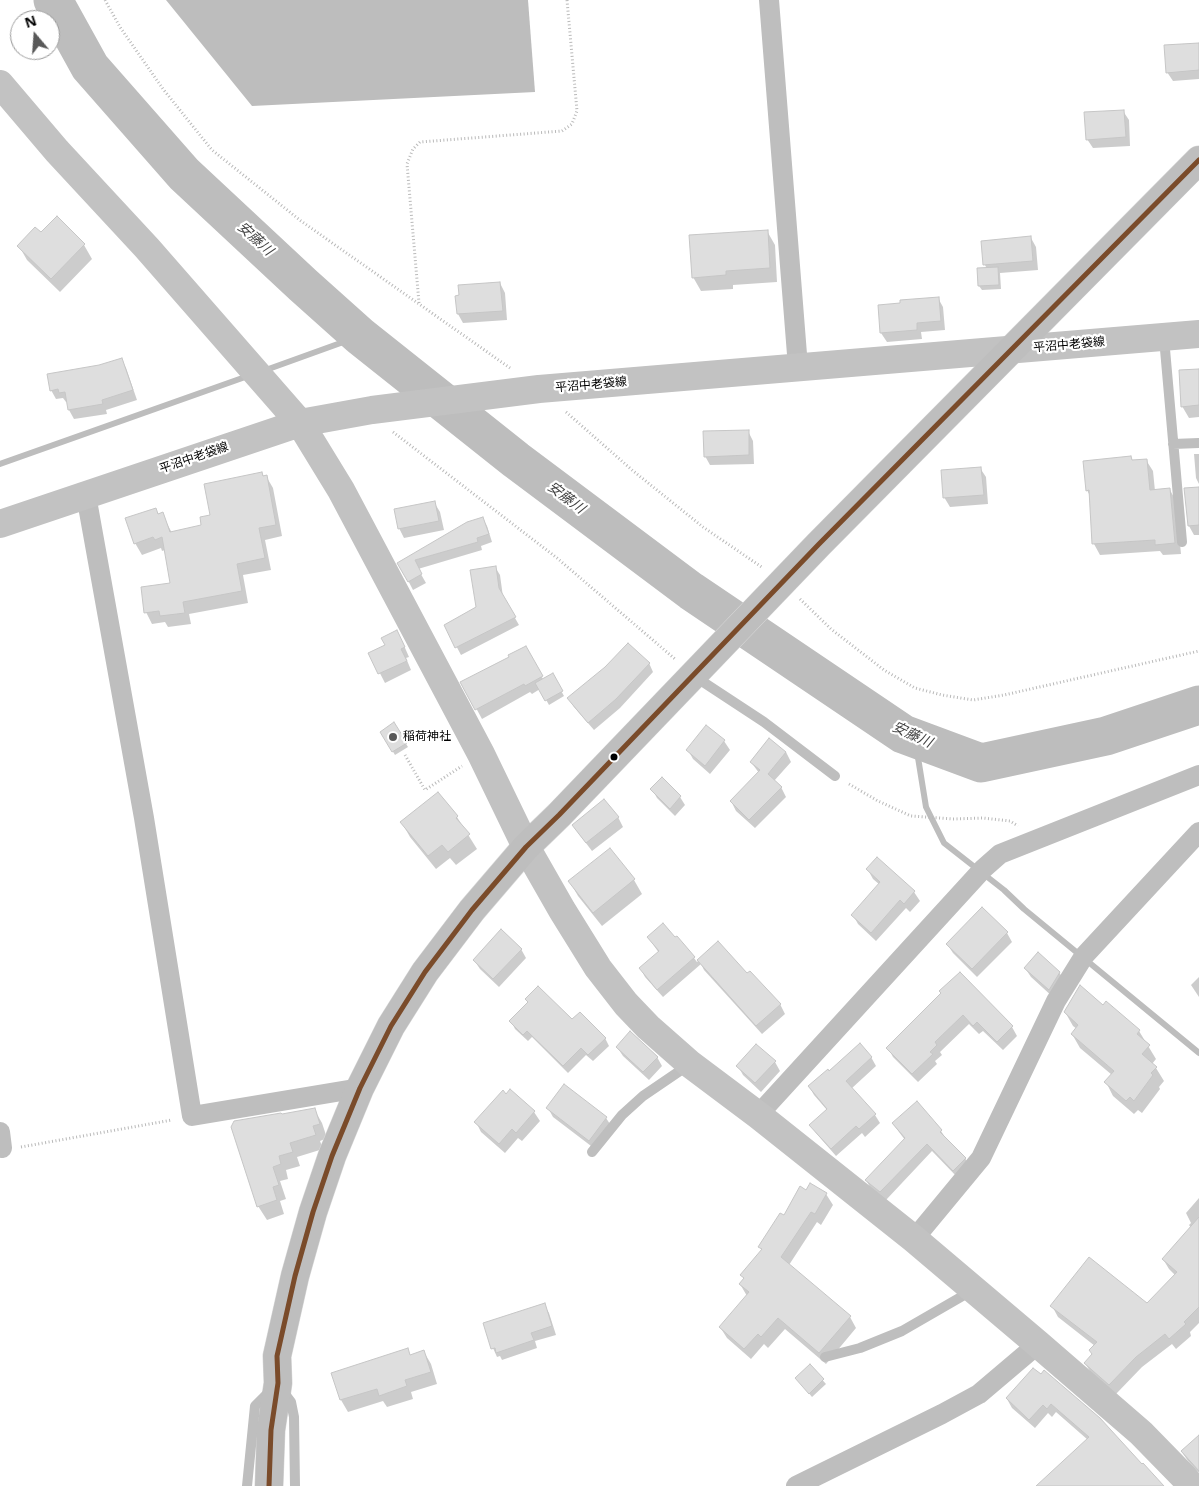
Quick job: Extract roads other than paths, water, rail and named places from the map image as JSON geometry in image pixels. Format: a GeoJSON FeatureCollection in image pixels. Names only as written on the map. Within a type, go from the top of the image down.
{"type":"FeatureCollection","features":[{"type":"Feature","properties":{"kind":"main road"},"geometry":{"type":"LineString","coordinates":[[269,1486],[271,1430],[278,1383],[277,1356],[313,1212],[332,1156],[360,1088],[391,1026],[425,972],[472,910],[526,847],[560,815],[699,669],[1010,350],[1199,160]]}},
{"type":"Feature","properties":{"kind":"street"},"geometry":{"type":"LineString","coordinates":[[769,0],[798,367]]}},
{"type":"Feature","properties":{"kind":"street"},"geometry":{"type":"LineString","coordinates":[[0,84],[57,151],[148,248],[300,423],[341,490],[481,754],[526,847],[598,968],[626,1004],[648,1027],[690,1064],[758,1115],[974,1289],[1142,1433],[1191,1486]]}},
{"type":"Feature","properties":{"kind":"street","name":"平沼中老袋線"},"geometry":{"type":"LineString","coordinates":[[0,524],[300,423],[368,410],[532,390],[1199,334]]}},
{"type":"Feature","properties":{"kind":"street"},"geometry":{"type":"LineString","coordinates":[[86,495],[144,818],[192,1116],[360,1088]]}},
{"type":"Feature","properties":{"kind":"street"},"geometry":{"type":"LineString","coordinates":[[758,1115],[983,869],[1000,854],[1199,775]]}},
{"type":"Feature","properties":{"kind":"street"},"geometry":{"type":"LineString","coordinates":[[914,1239],[981,1158],[1056,1001],[1084,956],[1198,834]]}},
{"type":"Feature","properties":{"kind":"street"},"geometry":{"type":"LineString","coordinates":[[796,1486],[980,1394],[1038,1344]]}},
{"type":"Feature","properties":{"kind":"lane"},"geometry":{"type":"LineString","coordinates":[[1163,337],[1182,542]]}},
{"type":"Feature","properties":{"kind":"lane"},"geometry":{"type":"LineString","coordinates":[[1173,444],[1199,443]]}},
{"type":"Feature","properties":{"kind":"lane"},"geometry":{"type":"LineString","coordinates":[[699,669],[835,776]]}},
{"type":"Feature","properties":{"kind":"lane"},"geometry":{"type":"LineString","coordinates":[[592,1152],[622,1115],[644,1096],[690,1064]]}},
{"type":"Feature","properties":{"kind":"lane"},"geometry":{"type":"LineString","coordinates":[[825,1357],[860,1348],[902,1331],[974,1289]]}},
{"type":"Feature","properties":{"kind":"lane"},"geometry":{"type":"LineString","coordinates":[[247,1486],[250,1439],[255,1406],[278,1383],[291,1402],[294,1417],[295,1486]]}},
{"type":"Feature","properties":{"kind":"waterway","name":"安藤川"},"geometry":{"type":"LineString","coordinates":[[53,0],[90,67],[184,174],[360,336],[516,460],[691,591],[903,734],[981,763],[1106,736],[1199,705]]}},
{"type":"Feature","properties":{"kind":"waterway"},"geometry":{"type":"LineString","coordinates":[[263,371],[360,336]]}},
{"type":"Feature","properties":{"kind":"waterway"},"geometry":{"type":"LineString","coordinates":[[0,464],[248,376]]}},
{"type":"Feature","properties":{"kind":"waterway"},"geometry":{"type":"LineString","coordinates":[[915,739],[926,807],[944,843],[1004,890],[1024,909],[1199,1053]]}},
{"type":"Feature","properties":{"kind":"place","name":"稲荷神社"},"geometry":{"type":"Point","coordinates":[393,737]}}]}
